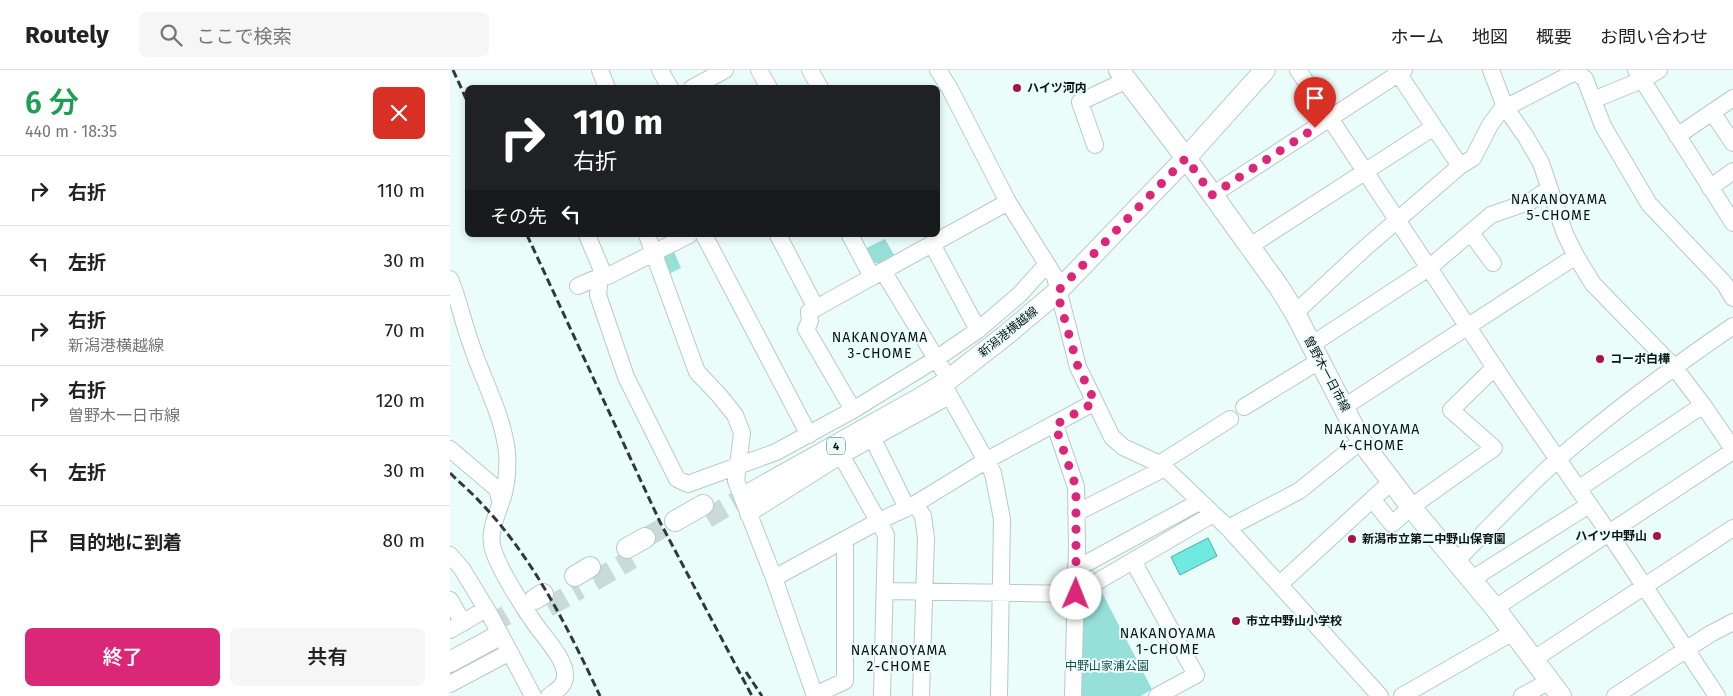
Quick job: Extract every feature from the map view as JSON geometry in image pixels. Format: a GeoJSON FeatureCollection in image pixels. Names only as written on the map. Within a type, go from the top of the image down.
{"type":"FeatureCollection","features":[{"type":"Feature","properties":{"kind":"main road","name":"新潟港横越線"},"geometry":{"type":"LineString","coordinates":[[1183,154],[1250,70]]}},
{"type":"Feature","properties":{"kind":"main road","name":"新潟港横越線"},"geometry":{"type":"LineString","coordinates":[[745,489],[943,377],[1006,335],[1053,278],[1183,154],[1265,70]]}},
{"type":"Feature","properties":{"kind":"main road","name":"曽野木一日市線"},"geometry":{"type":"LineString","coordinates":[[1123,75],[1250,246],[1295,313],[1362,440],[1391,482],[1472,579],[1555,688]]}},
{"type":"Feature","properties":{"kind":"main road","name":"新潟港横越線"},"geometry":{"type":"LineString","coordinates":[[745,489],[838,451],[870,434],[943,377]]}},
{"type":"Feature","properties":{"kind":"main road"},"geometry":{"type":"LineString","coordinates":[[677,527],[705,511]]}},
{"type":"Feature","properties":{"kind":"main road"},"geometry":{"type":"LineString","coordinates":[[630,554],[647,544]]}},
{"type":"Feature","properties":{"kind":"main road"},"geometry":{"type":"LineString","coordinates":[[450,647],[490,624]]}},
{"type":"Feature","properties":{"kind":"main road"},"geometry":{"type":"LineString","coordinates":[[450,662],[490,624]]}},
{"type":"Feature","properties":{"kind":"street"},"geometry":{"type":"LineString","coordinates":[[600,70],[606,85]]}},
{"type":"Feature","properties":{"kind":"street"},"geometry":{"type":"LineString","coordinates":[[660,70],[668,85]]}},
{"type":"Feature","properties":{"kind":"street"},"geometry":{"type":"LineString","coordinates":[[698,85],[725,70]]}},
{"type":"Feature","properties":{"kind":"street"},"geometry":{"type":"LineString","coordinates":[[759,70],[766,85]]}},
{"type":"Feature","properties":{"kind":"street"},"geometry":{"type":"LineString","coordinates":[[810,70],[818,85]]}},
{"type":"Feature","properties":{"kind":"street"},"geometry":{"type":"LineString","coordinates":[[938,70],[944,93],[1053,278],[1078,367],[1112,438],[1118,444],[1162,466],[1228,528],[1380,696]]}},
{"type":"Feature","properties":{"kind":"street"},"geometry":{"type":"LineString","coordinates":[[1298,70],[1494,366],[1609,533],[1717,696]]}},
{"type":"Feature","properties":{"kind":"street"},"geometry":{"type":"LineString","coordinates":[[1491,70],[1505,107],[1541,163],[1565,234],[1576,256],[1600,292],[1674,367],[1703,405],[1733,450],[1495,608]]}},
{"type":"Feature","properties":{"kind":"street"},"geometry":{"type":"LineString","coordinates":[[1593,100],[1639,75],[1658,70]]}},
{"type":"Feature","properties":{"kind":"street"},"geometry":{"type":"LineString","coordinates":[[1212,195],[1400,71],[1460,166]]}},
{"type":"Feature","properties":{"kind":"street"},"geometry":{"type":"LineString","coordinates":[[1295,313],[1365,248],[1460,166],[1473,158],[1490,125],[1505,107],[1574,71],[1585,79],[1603,126],[1649,204],[1724,283],[1733,298]]}},
{"type":"Feature","properties":{"kind":"street"},"geometry":{"type":"LineString","coordinates":[[1095,145],[1080,102],[1123,75]]}},
{"type":"Feature","properties":{"kind":"street"},"geometry":{"type":"LineString","coordinates":[[1639,75],[1733,223]]}},
{"type":"Feature","properties":{"kind":"street"},"geometry":{"type":"LineString","coordinates":[[1677,136],[1733,98]]}},
{"type":"Feature","properties":{"kind":"street"},"geometry":{"type":"LineString","coordinates":[[1712,112],[1733,144]]}},
{"type":"Feature","properties":{"kind":"street"},"geometry":{"type":"LineString","coordinates":[[1250,246],[1434,127]]}},
{"type":"Feature","properties":{"kind":"street"},"geometry":{"type":"LineString","coordinates":[[1710,188],[1733,171]]}},
{"type":"Feature","properties":{"kind":"street"},"geometry":{"type":"LineString","coordinates":[[1244,408],[1430,267],[1491,214],[1532,201],[1540,194],[1550,190]]}},
{"type":"Feature","properties":{"kind":"street"},"geometry":{"type":"LineString","coordinates":[[940,235],[1008,202]]}},
{"type":"Feature","properties":{"kind":"street"},"geometry":{"type":"LineString","coordinates":[[1471,233],[1493,262]]}},
{"type":"Feature","properties":{"kind":"street"},"geometry":{"type":"LineString","coordinates":[[589,237],[601,268],[598,295],[626,377],[677,479],[688,484],[745,489]]}},
{"type":"Feature","properties":{"kind":"street"},"geometry":{"type":"LineString","coordinates":[[648,237],[697,372],[735,415],[742,433],[745,489],[815,696],[845,681],[845,540]]}},
{"type":"Feature","properties":{"kind":"street"},"geometry":{"type":"LineString","coordinates":[[578,286],[601,276],[608,276],[685,237]]}},
{"type":"Feature","properties":{"kind":"street"},"geometry":{"type":"LineString","coordinates":[[705,237],[809,434]]}},
{"type":"Feature","properties":{"kind":"street"},"geometry":{"type":"LineString","coordinates":[[779,237],[816,308]]}},
{"type":"Feature","properties":{"kind":"street"},"geometry":{"type":"LineString","coordinates":[[851,237],[878,274],[943,377],[994,473],[1002,519],[999,696]]}},
{"type":"Feature","properties":{"kind":"street"},"geometry":{"type":"LineString","coordinates":[[853,410],[806,329],[810,321],[809,312],[878,274],[926,242],[978,330]]}},
{"type":"Feature","properties":{"kind":"street"},"geometry":{"type":"LineString","coordinates":[[1344,407],[1576,256]]}},
{"type":"Feature","properties":{"kind":"street"},"geometry":{"type":"LineString","coordinates":[[745,489],[776,452],[853,410],[943,377],[978,330],[1020,294],[1053,278]]}},
{"type":"Feature","properties":{"kind":"street"},"geometry":{"type":"LineString","coordinates":[[450,279],[471,346],[498,409],[503,429],[507,480],[491,536],[494,552],[532,619],[556,653],[564,668],[564,683],[549,696]]}},
{"type":"Feature","properties":{"kind":"street"},"geometry":{"type":"LineString","coordinates":[[1456,561],[1557,460],[1674,367],[1733,326]]}},
{"type":"Feature","properties":{"kind":"street"},"geometry":{"type":"LineString","coordinates":[[1373,500],[1392,524],[1411,507],[1494,448],[1451,410],[1494,366]]}},
{"type":"Feature","properties":{"kind":"street"},"geometry":{"type":"LineString","coordinates":[[774,578],[877,522],[911,506],[986,460],[1055,425],[1095,402]]}},
{"type":"Feature","properties":{"kind":"street"},"geometry":{"type":"LineString","coordinates":[[1578,489],[1703,405]]}},
{"type":"Feature","properties":{"kind":"street"},"geometry":{"type":"LineString","coordinates":[[1076,513],[1162,466],[1230,420]]}},
{"type":"Feature","properties":{"kind":"street"},"geometry":{"type":"LineString","coordinates":[[1055,425],[1076,487],[1076,594],[1073,696]]}},
{"type":"Feature","properties":{"kind":"street"},"geometry":{"type":"LineString","coordinates":[[870,434],[911,506],[923,516],[926,538],[921,696]]}},
{"type":"Feature","properties":{"kind":"street"},"geometry":{"type":"LineString","coordinates":[[1228,528],[1299,491],[1362,440]]}},
{"type":"Feature","properties":{"kind":"street"},"geometry":{"type":"LineString","coordinates":[[450,450],[497,489],[501,503]]}},
{"type":"Feature","properties":{"kind":"street"},"geometry":{"type":"LineString","coordinates":[[838,451],[886,535],[882,696]]}},
{"type":"Feature","properties":{"kind":"street"},"geometry":{"type":"LineString","coordinates":[[1280,584],[1391,482]]}},
{"type":"Feature","properties":{"kind":"street"},"geometry":{"type":"LineString","coordinates":[[1076,566],[1085,564],[1200,502]]}},
{"type":"Feature","properties":{"kind":"street"},"geometry":{"type":"LineString","coordinates":[[1472,579],[1589,505]]}},
{"type":"Feature","properties":{"kind":"street"},"geometry":{"type":"LineString","coordinates":[[885,591],[1076,594],[1213,514]]}},
{"type":"Feature","properties":{"kind":"street"},"geometry":{"type":"LineString","coordinates":[[1534,659],[1733,528]]}},
{"type":"Feature","properties":{"kind":"street"},"geometry":{"type":"LineString","coordinates":[[450,555],[462,569],[490,624],[510,652],[532,696]]}},
{"type":"Feature","properties":{"kind":"street"},"geometry":{"type":"LineString","coordinates":[[1133,561],[1196,675],[1157,696]]}},
{"type":"Feature","properties":{"kind":"street"},"geometry":{"type":"LineString","coordinates":[[450,600],[456,627],[490,624]]}},
{"type":"Feature","properties":{"kind":"street"},"geometry":{"type":"LineString","coordinates":[[1615,696],[1733,622]]}},
{"type":"Feature","properties":{"kind":"street"},"geometry":{"type":"LineString","coordinates":[[1402,696],[1513,632]]}},
{"type":"Feature","properties":{"kind":"street"},"geometry":{"type":"LineString","coordinates":[[450,684],[510,652]]}},
{"type":"Feature","properties":{"kind":"street"},"geometry":{"type":"LineString","coordinates":[[1522,696],[1555,688]]}},
{"type":"Feature","properties":{"kind":"green space"},"geometry":{"type":"Polygon","coordinates":[[[885,239],[897,260],[886,265],[865,261],[860,251],[885,239]]]}},
{"type":"Feature","properties":{"kind":"green space"},"geometry":{"type":"Polygon","coordinates":[[[671,245],[681,268],[662,277],[653,253],[671,245]]]}},
{"type":"Feature","properties":{"kind":"green space","name":"中野山家浦公園"},"geometry":{"type":"Polygon","coordinates":[[[1099,587],[1152,689],[1141,696],[1078,696],[1079,600],[1099,587]]]}},
{"type":"Feature","properties":{"kind":"shaded area"},"geometry":{"type":"Polygon","coordinates":[[[1208,538],[1217,556],[1180,575],[1171,557],[1208,538]]]}},
{"type":"Feature","properties":{"kind":"tunnel"},"geometry":{"type":"LineString","coordinates":[[707,518],[749,494]]}},
{"type":"Feature","properties":{"kind":"tunnel"},"geometry":{"type":"LineString","coordinates":[[645,538],[675,521]]}},
{"type":"Feature","properties":{"kind":"tunnel"},"geometry":{"type":"LineString","coordinates":[[594,581],[632,559]]}},
{"type":"Feature","properties":{"kind":"tunnel"},"geometry":{"type":"LineString","coordinates":[[548,607],[580,589]]}},
{"type":"Feature","properties":{"kind":"tunnel"},"geometry":{"type":"LineString","coordinates":[[489,625],[535,599]]}},
{"type":"Feature","properties":{"kind":"railway"},"geometry":{"type":"LineString","coordinates":[[453,70],[465,96]]}},
{"type":"Feature","properties":{"kind":"railway"},"geometry":{"type":"LineString","coordinates":[[528,237],[660,522],[752,696]]}},
{"type":"Feature","properties":{"kind":"railway"},"geometry":{"type":"LineString","coordinates":[[450,473],[477,498],[517,546],[562,619],[600,696]]}},
{"type":"Feature","properties":{"kind":"railway"},"geometry":{"type":"LineString","coordinates":[[746,672],[762,696]]}},
{"type":"Feature","properties":{"kind":"place","name":"ハイツ河内"},"geometry":{"type":"Point","coordinates":[1017,88]}},
{"type":"Feature","properties":{"kind":"place","name":"コーポ白樺"},"geometry":{"type":"Point","coordinates":[1600,359]}},
{"type":"Feature","properties":{"kind":"place","name":"ハイツ中野山"},"geometry":{"type":"Point","coordinates":[1657,536]}},
{"type":"Feature","properties":{"kind":"place","name":"新潟市立第二中野山保育園"},"geometry":{"type":"Point","coordinates":[1352,539]}},
{"type":"Feature","properties":{"kind":"place","name":"市立中野山小学校"},"geometry":{"type":"Point","coordinates":[1236,621]}},
{"type":"Feature","properties":{"kind":"district","name":"NAKANOYAMA 5-CHOME"},"geometry":{"type":"Point","coordinates":[1559,208]}},
{"type":"Feature","properties":{"kind":"district","name":"NAKANOYAMA 3-CHOME"},"geometry":{"type":"Point","coordinates":[880,346]}},
{"type":"Feature","properties":{"kind":"district","name":"NAKANOYAMA 4-CHOME"},"geometry":{"type":"Point","coordinates":[1372,438]}},
{"type":"Feature","properties":{"kind":"district","name":"NAKANOYAMA 1-CHOME"},"geometry":{"type":"Point","coordinates":[1168,642]}},
{"type":"Feature","properties":{"kind":"district","name":"NAKANOYAMA 2-CHOME"},"geometry":{"type":"Point","coordinates":[899,658]}},
{"type":"Feature","properties":{"kind":"route"},"geometry":{"type":"LineString","coordinates":[[1076,594],[1076,487],[1055,425],[1095,402],[1074,356],[1057,292],[1186,158],[1212,195],[1315,128]]}}]}
